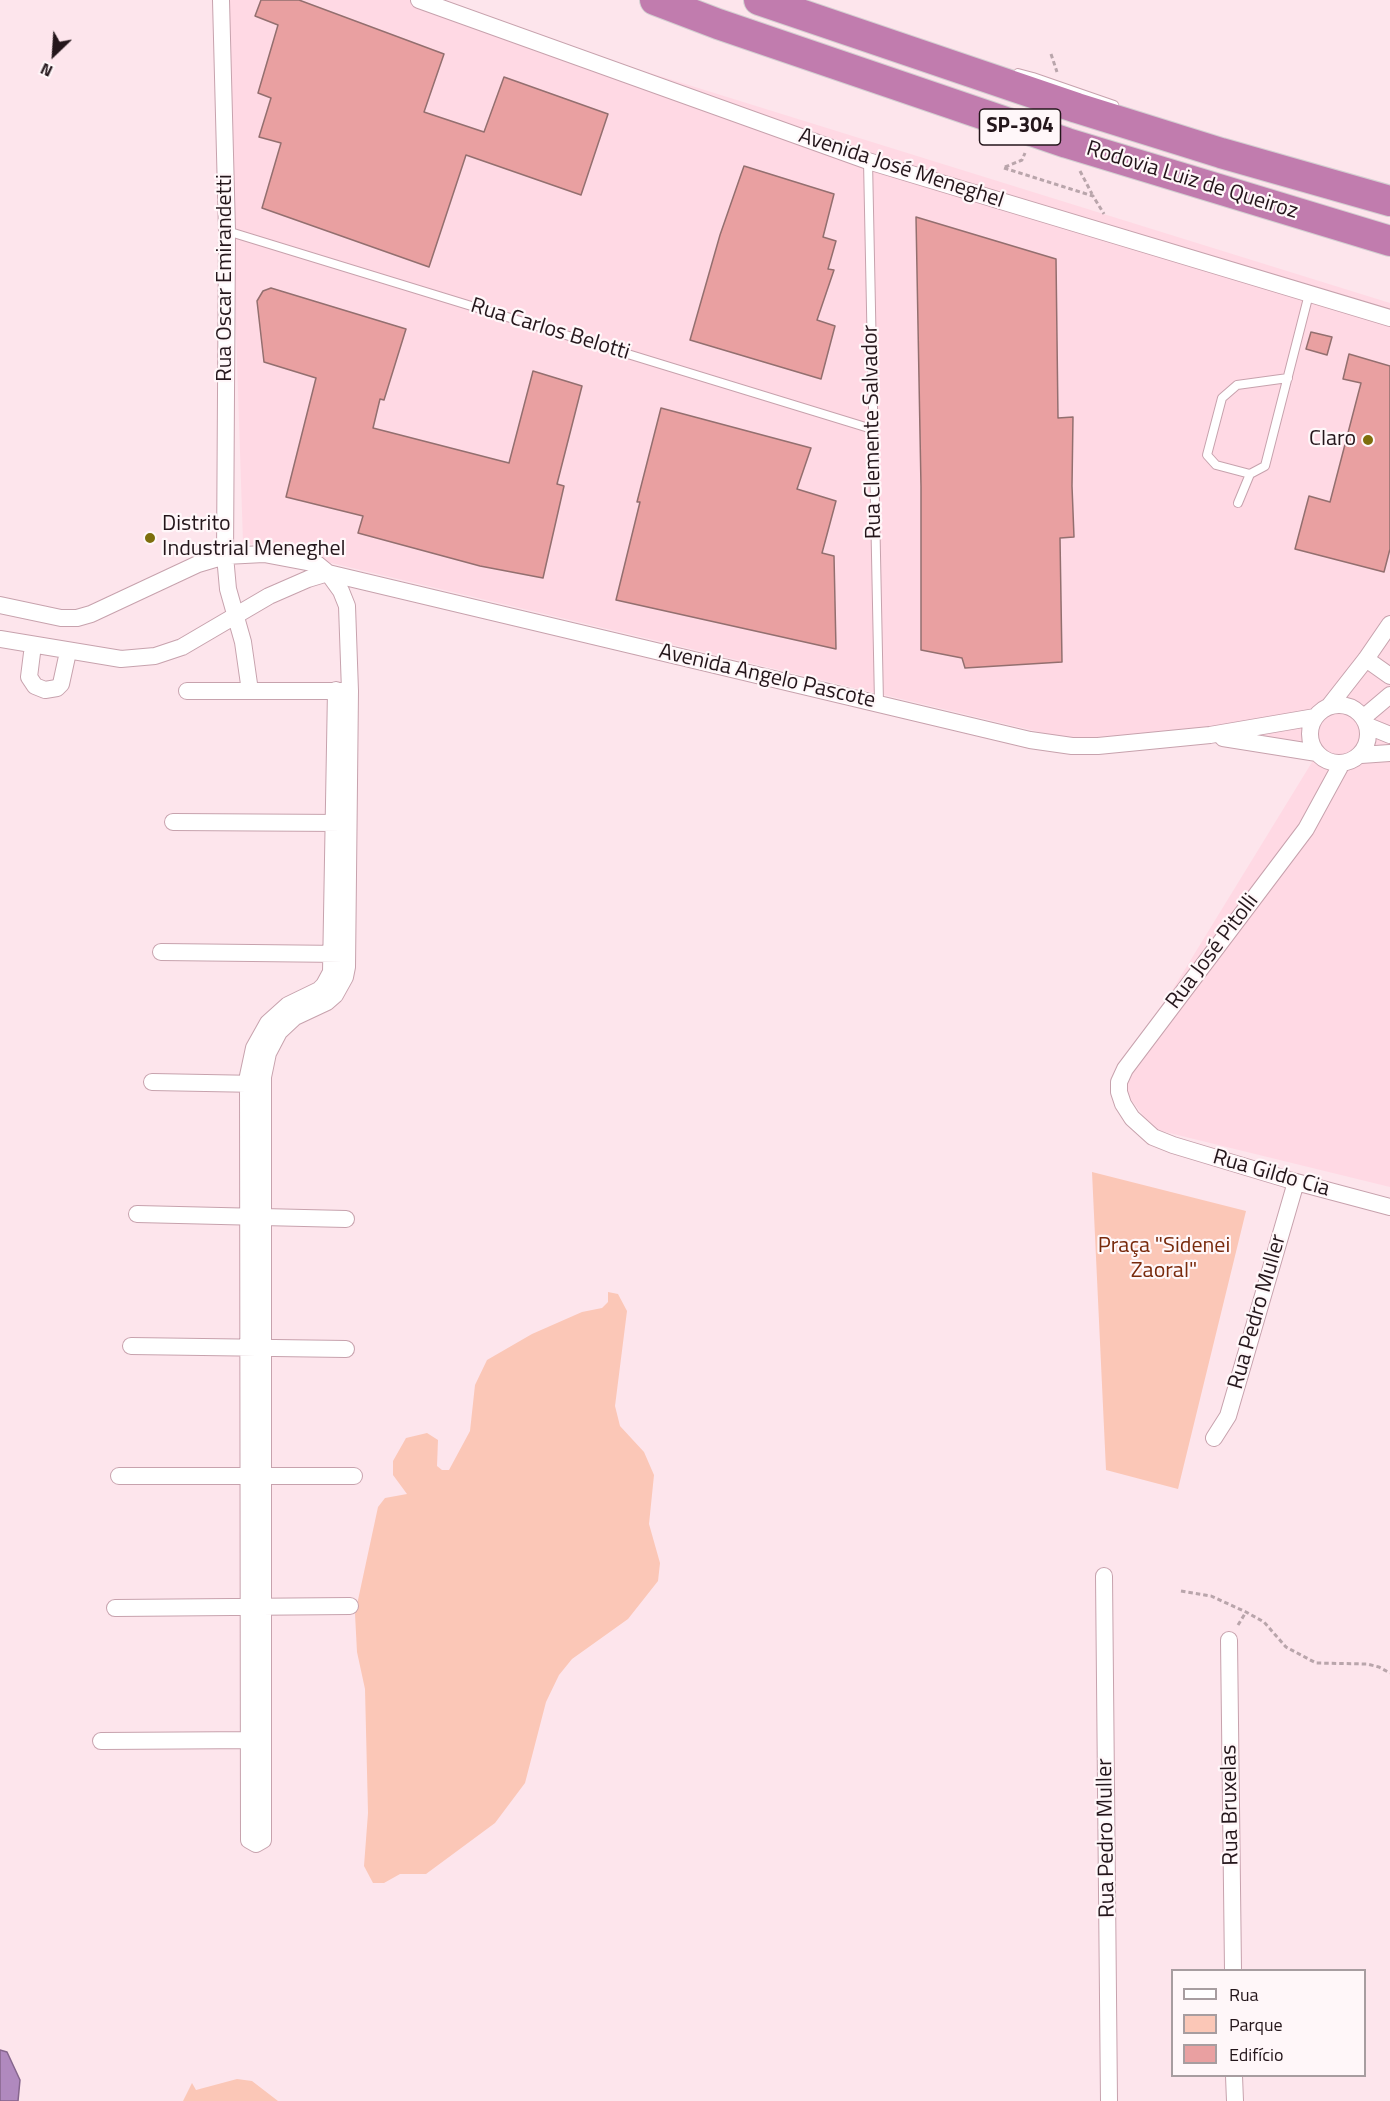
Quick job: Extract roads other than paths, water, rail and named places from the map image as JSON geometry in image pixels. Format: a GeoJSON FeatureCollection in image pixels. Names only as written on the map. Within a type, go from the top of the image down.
{"type":"FeatureCollection","features":[{"type":"Feature","properties":{"kind":"highway","name":"Rodovia Luiz de Queiroz"},"geometry":{"type":"LineString","coordinates":[[655,0],[718,24],[1067,143],[1390,241]]}},
{"type":"Feature","properties":{"kind":"highway","name":"Rodovia Luiz de Queiroz"},"geometry":{"type":"LineString","coordinates":[[759,0],[1077,108],[1221,153],[1390,201]]}},
{"type":"Feature","properties":{"kind":"street","name":"Rua Oscar Emirandetti"},"geometry":{"type":"LineString","coordinates":[[221,0],[227,231],[225,556],[228,589],[248,666],[250,691]]}},
{"type":"Feature","properties":{"kind":"street","name":"Avenida José Meneghel"},"geometry":{"type":"LineString","coordinates":[[419,0],[868,161],[1390,318]]}},
{"type":"Feature","properties":{"kind":"street","name":"Avenida Angelo Pascote"},"geometry":{"type":"LineString","coordinates":[[0,605],[61,618],[84,616],[198,564],[225,556],[264,554],[317,564],[328,573],[1030,740],[1072,746],[1098,746],[1210,735],[1315,717]]}},
{"type":"Feature","properties":{"kind":"street"},"geometry":{"type":"LineString","coordinates":[[0,639],[121,659],[155,656],[182,647],[279,591],[328,573],[341,591],[347,606],[343,691],[340,954],[345,977],[335,995],[327,1002],[287,1023],[273,1042],[255,1084],[256,1740],[263,1840],[256,1844],[249,1840],[256,1740]]}},
{"type":"Feature","properties":{"kind":"street"},"geometry":{"type":"LineString","coordinates":[[1390,624],[1330,705],[1315,717],[1310,736],[1317,753],[1329,761],[1342,763],[1361,755],[1390,753]]}},
{"type":"Feature","properties":{"kind":"street"},"geometry":{"type":"LineString","coordinates":[[33,645],[29,677],[35,686],[45,690],[61,684],[68,651]]}},
{"type":"Feature","properties":{"kind":"street"},"geometry":{"type":"LineString","coordinates":[[1366,659],[1390,676]]}},
{"type":"Feature","properties":{"kind":"street"},"geometry":{"type":"LineString","coordinates":[[187,692],[343,691]]}},
{"type":"Feature","properties":{"kind":"street"},"geometry":{"type":"LineString","coordinates":[[1366,722],[1390,695]]}},
{"type":"Feature","properties":{"kind":"street"},"geometry":{"type":"LineString","coordinates":[[1330,705],[1342,704],[1355,708],[1366,722],[1390,735]]}},
{"type":"Feature","properties":{"kind":"street"},"geometry":{"type":"LineString","coordinates":[[1361,755],[1369,737],[1366,722]]}},
{"type":"Feature","properties":{"kind":"street","name":"Avenida Angelo Pascote"},"geometry":{"type":"LineString","coordinates":[[1210,735],[1317,753]]}},
{"type":"Feature","properties":{"kind":"street","name":"Rua José Pitolli"},"geometry":{"type":"LineString","coordinates":[[1153,1137],[1132,1118],[1123,1104],[1119,1082],[1125,1069],[1306,829],[1342,763]]}},
{"type":"Feature","properties":{"kind":"street"},"geometry":{"type":"LineString","coordinates":[[173,822],[341,823]]}},
{"type":"Feature","properties":{"kind":"street"},"geometry":{"type":"LineString","coordinates":[[161,952],[340,954]]}},
{"type":"Feature","properties":{"kind":"street"},"geometry":{"type":"LineString","coordinates":[[152,1082],[255,1084]]}},
{"type":"Feature","properties":{"kind":"street","name":"Rua Gildo Cia"},"geometry":{"type":"LineString","coordinates":[[1153,1137],[1296,1182],[1390,1207]]}},
{"type":"Feature","properties":{"kind":"street","name":"Rua Pedro Muller"},"geometry":{"type":"LineString","coordinates":[[1214,1438],[1228,1416],[1296,1182]]}},
{"type":"Feature","properties":{"kind":"street"},"geometry":{"type":"LineString","coordinates":[[137,1214],[346,1219]]}},
{"type":"Feature","properties":{"kind":"street"},"geometry":{"type":"LineString","coordinates":[[131,1346],[346,1349]]}},
{"type":"Feature","properties":{"kind":"street"},"geometry":{"type":"LineString","coordinates":[[119,1476],[354,1476]]}},
{"type":"Feature","properties":{"kind":"street","name":"Rua Pedro Muller"},"geometry":{"type":"LineString","coordinates":[[1104,1576],[1110,2101]]}},
{"type":"Feature","properties":{"kind":"street"},"geometry":{"type":"LineString","coordinates":[[115,1608],[350,1606]]}},
{"type":"Feature","properties":{"kind":"street","name":"Rua Bruxelas"},"geometry":{"type":"LineString","coordinates":[[1229,1640],[1233,1969]]}},
{"type":"Feature","properties":{"kind":"street"},"geometry":{"type":"LineString","coordinates":[[101,1741],[256,1740]]}},
{"type":"Feature","properties":{"kind":"street"},"geometry":{"type":"LineString","coordinates":[[1234,2077],[1235,2101]]}},
{"type":"Feature","properties":{"kind":"lane"},"geometry":{"type":"LineString","coordinates":[[894,46],[975,64]]}},
{"type":"Feature","properties":{"kind":"lane"},"geometry":{"type":"LineString","coordinates":[[1010,72],[1033,76],[1123,109]]}},
{"type":"Feature","properties":{"kind":"lane"},"geometry":{"type":"LineString","coordinates":[[920,93],[1003,132]]}},
{"type":"Feature","properties":{"kind":"lane"},"geometry":{"type":"LineString","coordinates":[[1145,119],[1221,153]]}},
{"type":"Feature","properties":{"kind":"lane","name":"Rua Clemente Salvador"},"geometry":{"type":"LineString","coordinates":[[868,161],[879,703]]}},
{"type":"Feature","properties":{"kind":"lane"},"geometry":{"type":"LineString","coordinates":[[1106,164],[1172,175]]}},
{"type":"Feature","properties":{"kind":"lane","name":"Rua Carlos Belotti"},"geometry":{"type":"LineString","coordinates":[[227,231],[872,429]]}},
{"type":"Feature","properties":{"kind":"lane"},"geometry":{"type":"LineString","coordinates":[[1238,503],[1250,474],[1265,466],[1309,294]]}},
{"type":"Feature","properties":{"kind":"lane"},"geometry":{"type":"LineString","coordinates":[[1250,474],[1216,465],[1207,455],[1222,398],[1237,384],[1288,378]]}},
{"type":"Feature","properties":{"kind":"place","name":"Claro"},"geometry":{"type":"Point","coordinates":[1368,440]}},
{"type":"Feature","properties":{"kind":"place","name":"Distrito Industrial Meneghel"},"geometry":{"type":"Point","coordinates":[150,538]}},
{"type":"Feature","properties":{"kind":"park label","name":"Praça \"Sidenei Zaoral\""},"geometry":{"type":"Point","coordinates":[1164,1260]}}]}
